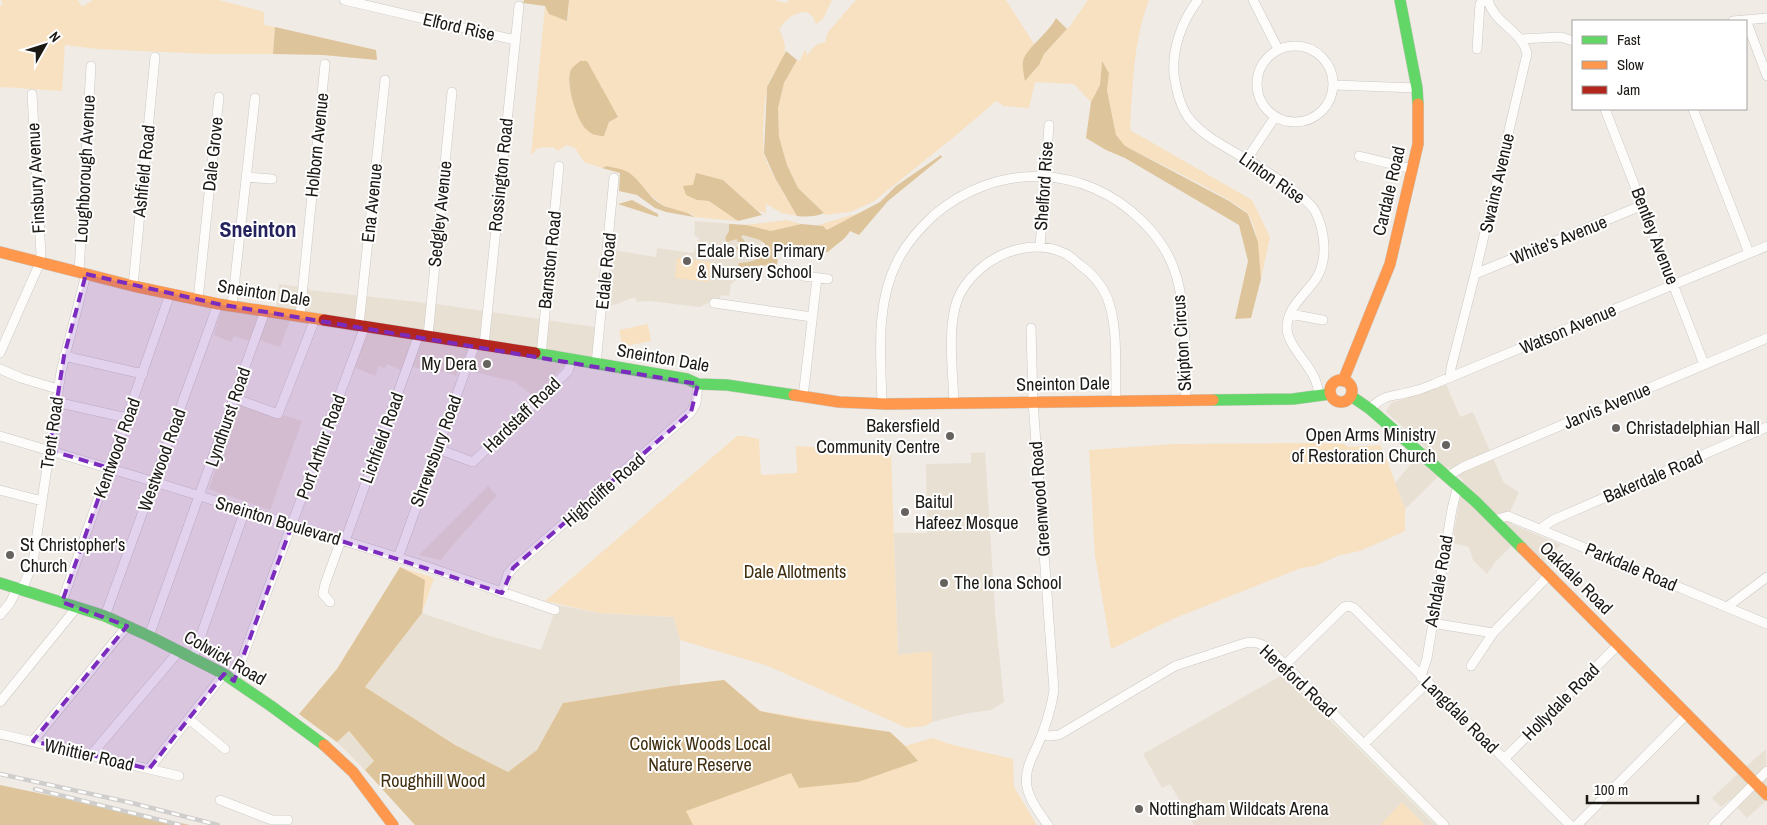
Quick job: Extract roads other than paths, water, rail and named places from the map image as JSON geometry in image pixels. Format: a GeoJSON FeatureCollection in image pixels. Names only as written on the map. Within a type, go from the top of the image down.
{"type":"FeatureCollection","features":[{"type":"Feature","properties":{"kind":"street","name":"Elford Rise"},"geometry":{"type":"LineString","coordinates":[[344,0],[515,40]]}},
{"type":"Feature","properties":{"kind":"street","name":"Linton Rise"},"geometry":{"type":"LineString","coordinates":[[1198,0],[1191,9],[1179,34],[1173,60],[1176,90],[1188,117],[1213,140],[1247,159],[1302,197],[1315,211],[1321,229],[1325,247],[1318,276],[1290,314]]}},
{"type":"Feature","properties":{"kind":"street"},"geometry":{"type":"LineString","coordinates":[[1253,0],[1278,49]]}},
{"type":"Feature","properties":{"kind":"street","name":"Cardale Road"},"geometry":{"type":"LineString","coordinates":[[1343,381],[1390,264],[1418,144],[1417,88],[1400,0]]}},
{"type":"Feature","properties":{"kind":"street"},"geometry":{"type":"LineString","coordinates":[[1477,49],[1480,4],[1482,0]]}},
{"type":"Feature","properties":{"kind":"street"},"geometry":{"type":"LineString","coordinates":[[1488,0],[1497,18],[1521,39],[1561,37],[1572,41]]}},
{"type":"Feature","properties":{"kind":"street","name":"Rossington Road"},"geometry":{"type":"LineString","coordinates":[[479,344],[519,6]]}},
{"type":"Feature","properties":{"kind":"street"},"geometry":{"type":"LineString","coordinates":[[1746,20],[1767,18]]}},
{"type":"Feature","properties":{"kind":"street"},"geometry":{"type":"LineString","coordinates":[[1747,23],[1767,76]]}},
{"type":"Feature","properties":{"kind":"street","name":"Swains Avenue"},"geometry":{"type":"LineString","coordinates":[[1450,378],[1527,54],[1521,39]]}},
{"type":"Feature","properties":{"kind":"street"},"geometry":{"type":"LineString","coordinates":[[1297,45],[1316,51],[1323,58],[1329,66],[1333,85],[1327,104],[1313,118],[1294,122],[1275,117],[1266,110],[1260,102],[1256,82],[1262,62],[1269,54],[1287,46],[1297,45]]}},
{"type":"Feature","properties":{"kind":"street","name":"Ashfield Road"},"geometry":{"type":"LineString","coordinates":[[133,286],[155,57]]}},
{"type":"Feature","properties":{"kind":"street","name":"Holborn Avenue"},"geometry":{"type":"LineString","coordinates":[[300,316],[325,64]]}},
{"type":"Feature","properties":{"kind":"street","name":"Loughborough Avenue"},"geometry":{"type":"LineString","coordinates":[[83,273],[90,66]]}},
{"type":"Feature","properties":{"kind":"street","name":"Ena Avenue"},"geometry":{"type":"LineString","coordinates":[[362,325],[385,80]]}},
{"type":"Feature","properties":{"kind":"street"},"geometry":{"type":"LineString","coordinates":[[1333,85],[1417,88]]}},
{"type":"Feature","properties":{"kind":"street","name":"Sedgley Avenue"},"geometry":{"type":"LineString","coordinates":[[424,335],[452,92]]}},
{"type":"Feature","properties":{"kind":"street","name":"Finsbury Avenue"},"geometry":{"type":"LineString","coordinates":[[32,94],[41,255],[39,262]]}},
{"type":"Feature","properties":{"kind":"street","name":"Dale Grove"},"geometry":{"type":"LineString","coordinates":[[198,300],[219,97]]}},
{"type":"Feature","properties":{"kind":"street"},"geometry":{"type":"LineString","coordinates":[[232,306],[255,98]]}},
{"type":"Feature","properties":{"kind":"street","name":"Bentley Avenue"},"geometry":{"type":"LineString","coordinates":[[1605,110],[1704,364]]}},
{"type":"Feature","properties":{"kind":"street"},"geometry":{"type":"LineString","coordinates":[[1693,110],[1749,253]]}},
{"type":"Feature","properties":{"kind":"street"},"geometry":{"type":"LineString","coordinates":[[1247,159],[1275,117]]}},
{"type":"Feature","properties":{"kind":"street","name":"Shelford Rise"},"geometry":{"type":"LineString","coordinates":[[1040,247],[1049,125]]}},
{"type":"Feature","properties":{"kind":"street"},"geometry":{"type":"LineString","coordinates":[[1359,156],[1413,170]]}},
{"type":"Feature","properties":{"kind":"street","name":"Barnston Road"},"geometry":{"type":"LineString","coordinates":[[541,354],[559,166]]}},
{"type":"Feature","properties":{"kind":"street","name":"Skipton Circus"},"geometry":{"type":"LineString","coordinates":[[882,404],[881,329],[886,294],[896,262],[916,230],[948,203],[977,187],[1008,178],[1044,176],[1074,181],[1106,194],[1132,211],[1152,232],[1165,251],[1174,269],[1182,306],[1186,401]]}},
{"type":"Feature","properties":{"kind":"street"},"geometry":{"type":"LineString","coordinates":[[246,177],[272,179]]}},
{"type":"Feature","properties":{"kind":"street","name":"Edale Road"},"geometry":{"type":"LineString","coordinates":[[596,364],[614,178]]}},
{"type":"Feature","properties":{"kind":"street","name":"White's Avenue"},"geometry":{"type":"LineString","coordinates":[[1475,274],[1643,205]]}},
{"type":"Feature","properties":{"kind":"street","name":"Watson Avenue"},"geometry":{"type":"LineString","coordinates":[[1370,409],[1386,396],[1412,392],[1450,378],[1767,246]]}},
{"type":"Feature","properties":{"kind":"street"},"geometry":{"type":"LineString","coordinates":[[954,403],[952,328],[957,301],[973,276],[987,263],[1003,254],[1040,247],[1064,253],[1091,273],[1106,295],[1114,322],[1116,401]]}},
{"type":"Feature","properties":{"kind":"street","name":"Sneinton Dale"},"geometry":{"type":"LineString","coordinates":[[0,252],[133,286],[218,304],[541,354],[687,379],[698,384],[728,385],[839,402],[882,404],[1186,401],[1293,399],[1325,395],[1340,402],[1346,401],[1351,396]]}},
{"type":"Feature","properties":{"kind":"street"},"geometry":{"type":"LineString","coordinates":[[0,353],[39,262]]}},
{"type":"Feature","properties":{"kind":"street","name":"Trent Road"},"geometry":{"type":"LineString","coordinates":[[0,615],[10,603],[16,589],[24,585],[31,571],[58,389],[83,273]]}},
{"type":"Feature","properties":{"kind":"street"},"geometry":{"type":"LineString","coordinates":[[804,276],[828,279]]}},
{"type":"Feature","properties":{"kind":"street"},"geometry":{"type":"LineString","coordinates":[[803,397],[817,278]]}},
{"type":"Feature","properties":{"kind":"street","name":"Kentwood Road"},"geometry":{"type":"LineString","coordinates":[[62,602],[170,294]]}},
{"type":"Feature","properties":{"kind":"street"},"geometry":{"type":"LineString","coordinates":[[714,304],[724,302],[812,317]]}},
{"type":"Feature","properties":{"kind":"street","name":"Westwood Road"},"geometry":{"type":"LineString","coordinates":[[105,616],[218,304]]}},
{"type":"Feature","properties":{"kind":"street","name":"Lyndhurst Road"},"geometry":{"type":"LineString","coordinates":[[149,636],[265,311]]}},
{"type":"Feature","properties":{"kind":"street"},"geometry":{"type":"LineString","coordinates":[[1323,320],[1290,314],[1286,329],[1325,395],[1334,382],[1343,381],[1349,385],[1352,392],[1351,396]]}},
{"type":"Feature","properties":{"kind":"street"},"geometry":{"type":"LineString","coordinates":[[234,398],[278,414],[316,319]]}},
{"type":"Feature","properties":{"kind":"street","name":"Port Arthur Road"},"geometry":{"type":"LineString","coordinates":[[149,769],[189,719],[229,677],[292,525],[362,325]]}},
{"type":"Feature","properties":{"kind":"street","name":"Greenwood Road"},"geometry":{"type":"LineString","coordinates":[[1031,328],[1033,402],[1054,690],[1043,733],[1027,769],[1026,783],[1029,795],[1048,825]]}},
{"type":"Feature","properties":{"kind":"street","name":"Lichfield Road"},"geometry":{"type":"LineString","coordinates":[[330,602],[323,594],[325,584],[424,335]]}},
{"type":"Feature","properties":{"kind":"street","name":"Jarvis Avenue"},"geometry":{"type":"LineString","coordinates":[[1448,476],[1463,467],[1767,338]]}},
{"type":"Feature","properties":{"kind":"street","name":"Shrewsbury Road"},"geometry":{"type":"LineString","coordinates":[[398,558],[479,344]]}},
{"type":"Feature","properties":{"kind":"street"},"geometry":{"type":"LineString","coordinates":[[64,356],[143,374]]}},
{"type":"Feature","properties":{"kind":"street","name":"Hardstaff Road"},"geometry":{"type":"LineString","coordinates":[[438,449],[473,462],[562,378],[568,371],[572,360]]}},
{"type":"Feature","properties":{"kind":"street"},"geometry":{"type":"LineString","coordinates":[[0,369],[21,378],[58,389]]}},
{"type":"Feature","properties":{"kind":"street","name":"Highcliffe Road"},"geometry":{"type":"LineString","coordinates":[[502,593],[508,574],[513,568],[691,412],[696,403],[698,384]]}},
{"type":"Feature","properties":{"kind":"street","name":"Oakdale Road"},"geometry":{"type":"LineString","coordinates":[[1351,396],[1370,409],[1458,485],[1767,795]]}},
{"type":"Feature","properties":{"kind":"street"},"geometry":{"type":"LineString","coordinates":[[56,402],[127,418]]}},
{"type":"Feature","properties":{"kind":"street","name":"Bakerdale Road"},"geometry":{"type":"LineString","coordinates":[[1540,529],[1553,520],[1767,427]]}},
{"type":"Feature","properties":{"kind":"street","name":"Sneinton Boulevard"},"geometry":{"type":"LineString","coordinates":[[0,436],[245,510],[555,610]]}},
{"type":"Feature","properties":{"kind":"street","name":"Ashdale Road"},"geometry":{"type":"LineString","coordinates":[[1424,680],[1452,508],[1458,485]]}},
{"type":"Feature","properties":{"kind":"street"},"geometry":{"type":"LineString","coordinates":[[0,490],[42,501]]}},
{"type":"Feature","properties":{"kind":"street"},"geometry":{"type":"LineString","coordinates":[[193,658],[245,510]]}},
{"type":"Feature","properties":{"kind":"street","name":"Parkdale Road"},"geometry":{"type":"LineString","coordinates":[[1494,520],[1508,516],[1767,624]]}},
{"type":"Feature","properties":{"kind":"street"},"geometry":{"type":"LineString","coordinates":[[1472,666],[1493,633],[1549,576]]}},
{"type":"Feature","properties":{"kind":"street"},"geometry":{"type":"LineString","coordinates":[[1727,607],[1767,577]]}},
{"type":"Feature","properties":{"kind":"street","name":"Colwick Road"},"geometry":{"type":"LineString","coordinates":[[0,583],[105,616],[229,677],[303,729],[343,762],[361,782],[393,825]]}},
{"type":"Feature","properties":{"kind":"street"},"geometry":{"type":"LineString","coordinates":[[0,702],[77,607]]}},
{"type":"Feature","properties":{"kind":"street","name":"Langdale Road"},"geometry":{"type":"LineString","coordinates":[[1285,665],[1344,607],[1354,608],[1570,825]]}},
{"type":"Feature","properties":{"kind":"street"},"geometry":{"type":"LineString","coordinates":[[1432,623],[1493,633]]}},
{"type":"Feature","properties":{"kind":"street"},"geometry":{"type":"LineString","coordinates":[[33,742],[127,626]]}},
{"type":"Feature","properties":{"kind":"street","name":"Hereford Road"},"geometry":{"type":"LineString","coordinates":[[1043,733],[1048,736],[1059,736],[1175,666],[1252,641],[1261,643],[1444,825]]}},
{"type":"Feature","properties":{"kind":"street","name":"Hollydale Road"},"geometry":{"type":"LineString","coordinates":[[1504,759],[1618,645]]}},
{"type":"Feature","properties":{"kind":"street"},"geometry":{"type":"LineString","coordinates":[[91,755],[179,651]]}},
{"type":"Feature","properties":{"kind":"street"},"geometry":{"type":"LineString","coordinates":[[1364,744],[1424,680]]}},
{"type":"Feature","properties":{"kind":"street"},"geometry":{"type":"LineString","coordinates":[[1577,825],[1687,714]]}},
{"type":"Feature","properties":{"kind":"street"},"geometry":{"type":"LineString","coordinates":[[189,719],[225,749]]}},
{"type":"Feature","properties":{"kind":"street","name":"Whittier Road"},"geometry":{"type":"LineString","coordinates":[[0,734],[179,776]]}},
{"type":"Feature","properties":{"kind":"street"},"geometry":{"type":"LineString","coordinates":[[1713,825],[1767,771]]}},
{"type":"Feature","properties":{"kind":"street"},"geometry":{"type":"LineString","coordinates":[[220,800],[272,820],[288,820]]}},
{"type":"Feature","properties":{"kind":"railway"},"geometry":{"type":"LineString","coordinates":[[0,774],[132,803],[218,825]]}},
{"type":"Feature","properties":{"kind":"railway"},"geometry":{"type":"LineString","coordinates":[[35,789],[180,825]]}},
{"type":"Feature","properties":{"kind":"place","name":"Edale Rise Primary & Nursery School"},"geometry":{"type":"Point","coordinates":[687,261]}},
{"type":"Feature","properties":{"kind":"place","name":"My Dera"},"geometry":{"type":"Point","coordinates":[487,364]}},
{"type":"Feature","properties":{"kind":"place","name":"Christadelphian Hall"},"geometry":{"type":"Point","coordinates":[1616,428]}},
{"type":"Feature","properties":{"kind":"place","name":"Bakersfield Community Centre"},"geometry":{"type":"Point","coordinates":[950,436]}},
{"type":"Feature","properties":{"kind":"place","name":"Open Arms Ministry of Restoration Church"},"geometry":{"type":"Point","coordinates":[1446,445]}},
{"type":"Feature","properties":{"kind":"place","name":"Baitul Hafeez Mosque"},"geometry":{"type":"Point","coordinates":[905,512]}},
{"type":"Feature","properties":{"kind":"place","name":"St Christopher's Church"},"geometry":{"type":"Point","coordinates":[10,555]}},
{"type":"Feature","properties":{"kind":"place","name":"The Iona School"},"geometry":{"type":"Point","coordinates":[944,583]}},
{"type":"Feature","properties":{"kind":"place","name":"Nottingham Wildcats Arena"},"geometry":{"type":"Point","coordinates":[1139,809]}},
{"type":"Feature","properties":{"kind":"district","name":"Sneinton"},"geometry":{"type":"Point","coordinates":[258,229]}},
{"type":"Feature","properties":{"kind":"park label","name":"Dale Allotments"},"geometry":{"type":"Point","coordinates":[795,572]}},
{"type":"Feature","properties":{"kind":"park label","name":"Colwick Woods Local Nature Reserve"},"geometry":{"type":"Point","coordinates":[700,754]}},
{"type":"Feature","properties":{"kind":"park label","name":"Roughhill Wood"},"geometry":{"type":"Point","coordinates":[433,781]}}]}
